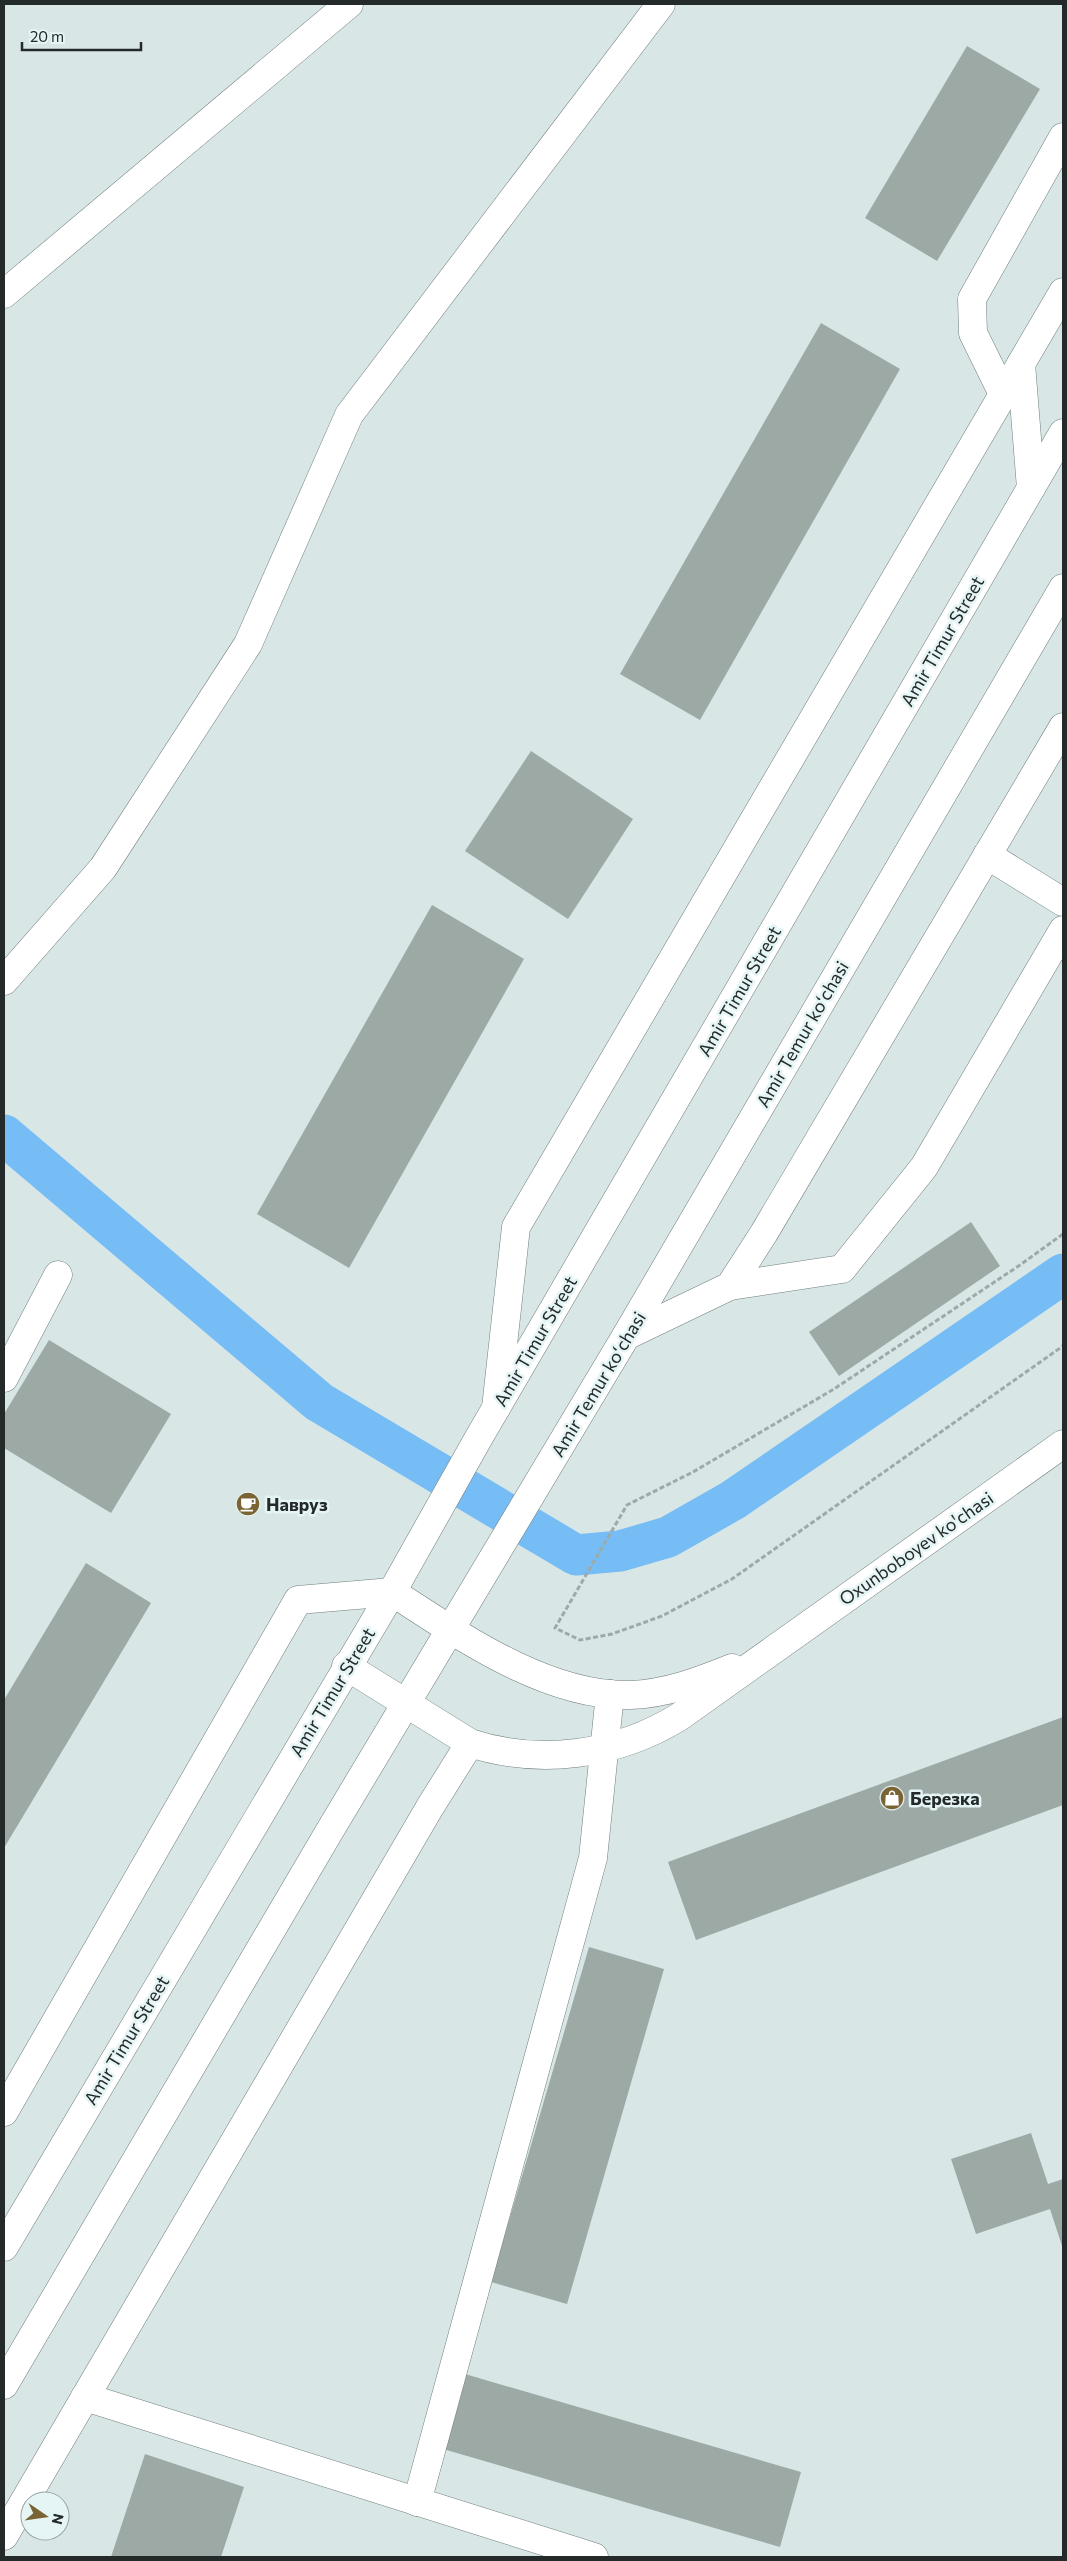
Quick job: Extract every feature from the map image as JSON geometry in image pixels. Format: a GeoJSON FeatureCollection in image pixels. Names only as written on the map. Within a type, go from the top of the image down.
{"type":"FeatureCollection","features":[{"type":"Feature","properties":{"kind":"main road"},"geometry":{"type":"LineString","coordinates":[[4,294],[349,4]]}},
{"type":"Feature","properties":{"kind":"main road"},"geometry":{"type":"LineString","coordinates":[[4,981],[103,868],[248,644],[349,415],[661,4]]}},
{"type":"Feature","properties":{"kind":"main road"},"geometry":{"type":"LineString","coordinates":[[1003,394],[973,333],[972,299],[1063,137]]}},
{"type":"Feature","properties":{"kind":"main road"},"geometry":{"type":"LineString","coordinates":[[496,1408],[516,1227],[1063,292]]}},
{"type":"Feature","properties":{"kind":"main road"},"geometry":{"type":"LineString","coordinates":[[1021,364],[1031,488]]}},
{"type":"Feature","properties":{"kind":"main road","name":"Amir Timur Street"},"geometry":{"type":"LineString","coordinates":[[4,2247],[346,1666],[392,1592],[496,1408],[1063,433]]}},
{"type":"Feature","properties":{"kind":"main road","name":"Amir Temur koʻchasi"},"geometry":{"type":"LineString","coordinates":[[450,1629],[626,1336],[1063,588]]}},
{"type":"Feature","properties":{"kind":"main road"},"geometry":{"type":"LineString","coordinates":[[730,1286],[764,1233],[1063,726]]}},
{"type":"Feature","properties":{"kind":"main road"},"geometry":{"type":"LineString","coordinates":[[987,855],[1063,902]]}},
{"type":"Feature","properties":{"kind":"main road"},"geometry":{"type":"LineString","coordinates":[[626,1336],[730,1286],[842,1269],[924,1167],[1063,930]]}},
{"type":"Feature","properties":{"kind":"main road"},"geometry":{"type":"LineString","coordinates":[[4,1378],[58,1275]]}},
{"type":"Feature","properties":{"kind":"main road","name":"Oxunboboyev ko'chasi"},"geometry":{"type":"LineString","coordinates":[[346,1666],[470,1743],[510,1754],[547,1756],[605,1748],[663,1727],[1063,1444]]}},
{"type":"Feature","properties":{"kind":"main road"},"geometry":{"type":"LineString","coordinates":[[4,2112],[298,1600],[392,1592]]}},
{"type":"Feature","properties":{"kind":"main road","name":"Oxunboboyev ko'chasi"},"geometry":{"type":"LineString","coordinates":[[392,1592],[450,1629],[540,1675],[586,1690],[610,1694],[650,1693],[688,1685],[768,1653]]}},
{"type":"Feature","properties":{"kind":"main road"},"geometry":{"type":"LineString","coordinates":[[4,2385],[450,1629]]}},
{"type":"Feature","properties":{"kind":"main road"},"geometry":{"type":"LineString","coordinates":[[417,2502],[593,1858],[610,1694]]}},
{"type":"Feature","properties":{"kind":"main road"},"geometry":{"type":"LineString","coordinates":[[4,2536],[430,1807],[470,1743]]}},
{"type":"Feature","properties":{"kind":"main road"},"geometry":{"type":"LineString","coordinates":[[85,2398],[594,2557]]}},
{"type":"Feature","properties":{"kind":"path"},"geometry":{"type":"LineString","coordinates":[[1063,1234],[1020,1265],[834,1389],[693,1472],[627,1505],[555,1628],[580,1640],[612,1634],[662,1616],[732,1579],[1063,1346]]}},
{"type":"Feature","properties":{"kind":"building"},"geometry":{"type":"Polygon","coordinates":[[[967,46],[1040,89],[937,261],[865,218],[967,46]]]}},
{"type":"Feature","properties":{"kind":"building"},"geometry":{"type":"Polygon","coordinates":[[[821,323],[900,369],[700,720],[620,674],[821,323]]]}},
{"type":"Feature","properties":{"kind":"building"},"geometry":{"type":"Polygon","coordinates":[[[531,751],[633,819],[568,919],[465,851],[531,751]]]}},
{"type":"Feature","properties":{"kind":"building"},"geometry":{"type":"Polygon","coordinates":[[[432,905],[524,959],[349,1268],[257,1214],[432,905]]]}},
{"type":"Feature","properties":{"kind":"building"},"geometry":{"type":"Polygon","coordinates":[[[971,1222],[1000,1266],[839,1376],[809,1332],[971,1222]]]}},
{"type":"Feature","properties":{"kind":"building"},"geometry":{"type":"Polygon","coordinates":[[[49,1340],[171,1414],[111,1513],[4,1448],[4,1414],[49,1340]]]}},
{"type":"Feature","properties":{"kind":"building"},"geometry":{"type":"Polygon","coordinates":[[[86,1563],[151,1603],[4,1848],[4,1700],[86,1563]]]}},
{"type":"Feature","properties":{"kind":"building"},"geometry":{"type":"Polygon","coordinates":[[[1063,1717],[1063,1805],[696,1940],[668,1862],[1063,1717]]]}},
{"type":"Feature","properties":{"kind":"building"},"geometry":{"type":"Polygon","coordinates":[[[589,1947],[664,1969],[567,2304],[491,2282],[589,1947]]]}},
{"type":"Feature","properties":{"kind":"building"},"geometry":{"type":"Polygon","coordinates":[[[1031,2133],[1048,2184],[1063,2179],[1063,2249],[1050,2209],[976,2234],[951,2159],[1031,2133]]]}},
{"type":"Feature","properties":{"kind":"building"},"geometry":{"type":"Polygon","coordinates":[[[465,2374],[801,2472],[780,2547],[443,2449],[465,2374]]]}},
{"type":"Feature","properties":{"kind":"building"},"geometry":{"type":"Polygon","coordinates":[[[145,2454],[244,2487],[221,2557],[111,2557],[145,2454]]]}},
{"type":"Feature","properties":{"kind":"waterway"},"geometry":{"type":"LineString","coordinates":[[4,1135],[319,1402],[576,1555],[620,1551],[668,1537],[733,1500],[1063,1274]]}},
{"type":"Feature","properties":{"kind":"place","name":"Навруз"},"geometry":{"type":"Point","coordinates":[248,1504]}},
{"type":"Feature","properties":{"kind":"place","name":"Березка"},"geometry":{"type":"Point","coordinates":[892,1798]}}]}
